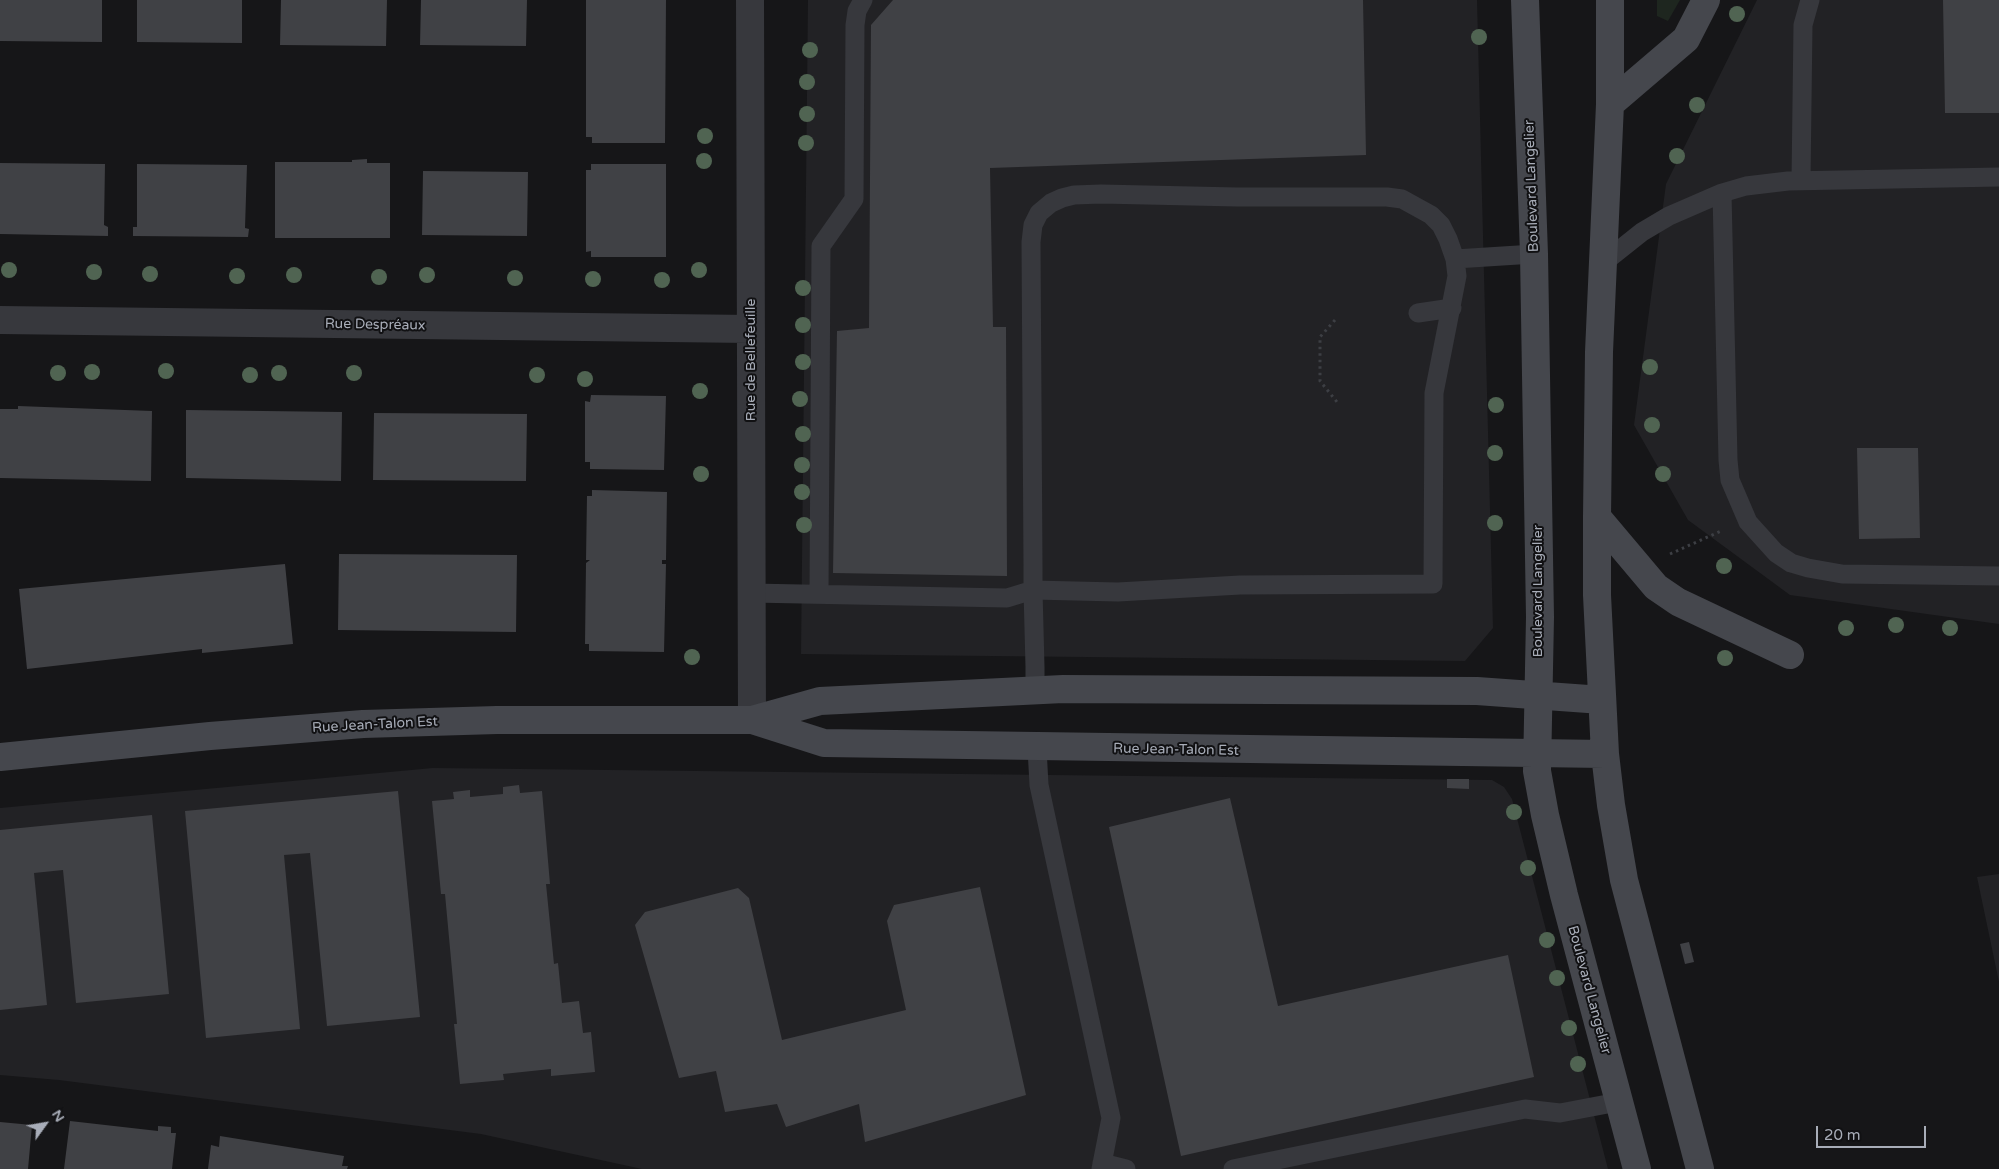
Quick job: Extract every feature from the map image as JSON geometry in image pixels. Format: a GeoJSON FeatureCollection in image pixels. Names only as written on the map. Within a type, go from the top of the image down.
{"type":"FeatureCollection","features":[{"type":"Feature","properties":{"kind":"main road","name":"Boulevard Langelier"},"geometry":{"type":"LineString","coordinates":[[1526,0],[1534,254],[1540,617],[1537,771],[1545,815],[1618,1102],[1637,1169]]}},
{"type":"Feature","properties":{"kind":"main road"},"geometry":{"type":"LineString","coordinates":[[1610,0],[1610,104],[1603,263],[1597,517],[1597,595],[1605,754],[1611,805],[1624,880],[1700,1169]]}},
{"type":"Feature","properties":{"kind":"main road"},"geometry":{"type":"LineString","coordinates":[[1610,104],[1686,39],[1706,0]]}},
{"type":"Feature","properties":{"kind":"main road"},"geometry":{"type":"LineString","coordinates":[[1597,517],[1656,587],[1686,606],[1790,655]]}},
{"type":"Feature","properties":{"kind":"main road","name":"Rue Jean-Talon Est"},"geometry":{"type":"LineString","coordinates":[[0,756],[363,724],[506,720],[752,720],[820,701],[1035,690],[1134,688],[1477,691],[1602,700]]}},
{"type":"Feature","properties":{"kind":"main road","name":"Rue Jean-Talon Est"},"geometry":{"type":"LineString","coordinates":[[752,720],[824,744],[1605,754]]}},
{"type":"Feature","properties":{"kind":"street","name":"Rue de Bellefeuille"},"geometry":{"type":"LineString","coordinates":[[750,0],[752,720]]}},
{"type":"Feature","properties":{"kind":"street","name":"Rue Despréaux"},"geometry":{"type":"LineString","coordinates":[[0,320],[751,329]]}},
{"type":"Feature","properties":{"kind":"lane"},"geometry":{"type":"LineString","coordinates":[[819,594],[821,246],[854,200],[855,25],[857,11],[863,0]]}},
{"type":"Feature","properties":{"kind":"lane"},"geometry":{"type":"LineString","coordinates":[[1801,180],[1803,25],[1810,0]]}},
{"type":"Feature","properties":{"kind":"lane"},"geometry":{"type":"LineString","coordinates":[[1603,263],[1642,232],[1669,216],[1722,193],[1746,186],[1801,180],[1999,177]]}},
{"type":"Feature","properties":{"kind":"lane"},"geometry":{"type":"LineString","coordinates":[[1722,193],[1728,460],[1730,480],[1748,522],[1776,553],[1791,563],[1808,568],[1842,574],[1999,576]]}},
{"type":"Feature","properties":{"kind":"lane"},"geometry":{"type":"LineString","coordinates":[[751,593],[1007,598],[1033,590],[1118,592],[1240,585],[1433,584],[1434,393],[1457,276],[1456,259],[1441,225],[1431,214],[1402,199],[1101,194],[1074,195],[1051,203],[1039,213],[1032,225],[1031,242],[1033,590],[1035,690]]}},
{"type":"Feature","properties":{"kind":"lane"},"geometry":{"type":"LineString","coordinates":[[1456,259],[1534,254]]}},
{"type":"Feature","properties":{"kind":"lane"},"geometry":{"type":"LineString","coordinates":[[1418,313],[1452,308]]}},
{"type":"Feature","properties":{"kind":"lane"},"geometry":{"type":"LineString","coordinates":[[1037,748],[1039,785],[1111,1118],[1101,1166],[1126,1169]]}},
{"type":"Feature","properties":{"kind":"lane"},"geometry":{"type":"LineString","coordinates":[[1233,1169],[1525,1109],[1560,1113],[1618,1102]]}},
{"type":"Feature","properties":{"kind":"path"},"geometry":{"type":"LineString","coordinates":[[1336,320],[1320,337],[1320,381],[1337,402]]}},
{"type":"Feature","properties":{"kind":"shaded area"},"geometry":{"type":"Polygon","coordinates":[[[808,0],[1477,0],[1493,628],[1465,661],[801,654],[808,0]]]}},
{"type":"Feature","properties":{"kind":"shaded area"},"geometry":{"type":"Polygon","coordinates":[[[1657,0],[1680,0],[1668,21],[1657,16],[1657,0]]]}},
{"type":"Feature","properties":{"kind":"shaded area"},"geometry":{"type":"Polygon","coordinates":[[[1757,0],[1999,0],[1999,624],[1790,595],[1688,520],[1634,425],[1666,184],[1757,0]]]}},
{"type":"Feature","properties":{"kind":"shaded area"},"geometry":{"type":"Polygon","coordinates":[[[433,768],[1492,780],[1504,787],[1512,799],[1608,1169],[642,1169],[481,1134],[59,1080],[0,1075],[0,808],[433,768]]]}},
{"type":"Feature","properties":{"kind":"shaded area"},"geometry":{"type":"Polygon","coordinates":[[[1999,874],[1999,982],[1977,877],[1999,874]]]}},
{"type":"Feature","properties":{"kind":"building"},"geometry":{"type":"Polygon","coordinates":[[[0,0],[102,0],[102,42],[0,41],[0,0]]]}},
{"type":"Feature","properties":{"kind":"building"},"geometry":{"type":"Polygon","coordinates":[[[137,0],[242,0],[242,43],[137,42],[137,0]]]}},
{"type":"Feature","properties":{"kind":"building"},"geometry":{"type":"Polygon","coordinates":[[[281,0],[387,0],[386,46],[280,45],[281,0]]]}},
{"type":"Feature","properties":{"kind":"building"},"geometry":{"type":"Polygon","coordinates":[[[421,0],[527,0],[526,46],[420,45],[421,0]]]}},
{"type":"Feature","properties":{"kind":"building"},"geometry":{"type":"Polygon","coordinates":[[[586,0],[666,0],[665,143],[592,143],[592,137],[586,137],[586,0]]]}},
{"type":"Feature","properties":{"kind":"building"},"geometry":{"type":"Polygon","coordinates":[[[893,0],[1363,0],[1366,155],[990,168],[993,327],[1006,327],[1007,576],[833,573],[837,331],[869,328],[871,25],[893,0]]]}},
{"type":"Feature","properties":{"kind":"building"},"geometry":{"type":"Polygon","coordinates":[[[1943,0],[1999,0],[1999,113],[1945,113],[1943,0]]]}},
{"type":"Feature","properties":{"kind":"building"},"geometry":{"type":"Polygon","coordinates":[[[367,159],[367,163],[390,163],[390,238],[275,238],[275,162],[352,162],[352,160],[367,159]]]}},
{"type":"Feature","properties":{"kind":"building"},"geometry":{"type":"Polygon","coordinates":[[[0,163],[105,164],[104,225],[108,227],[108,236],[0,234],[0,163]]]}},
{"type":"Feature","properties":{"kind":"building"},"geometry":{"type":"Polygon","coordinates":[[[137,164],[247,165],[245,228],[249,229],[248,237],[133,236],[133,227],[137,227],[137,164]]]}},
{"type":"Feature","properties":{"kind":"building"},"geometry":{"type":"Polygon","coordinates":[[[591,164],[666,164],[666,257],[591,257],[591,251],[586,252],[586,170],[591,170],[591,164]]]}},
{"type":"Feature","properties":{"kind":"building"},"geometry":{"type":"Polygon","coordinates":[[[423,171],[528,172],[527,236],[422,235],[423,171]]]}},
{"type":"Feature","properties":{"kind":"building"},"geometry":{"type":"Polygon","coordinates":[[[591,395],[666,396],[664,470],[590,469],[590,462],[585,462],[585,401],[590,402],[591,395]]]}},
{"type":"Feature","properties":{"kind":"building"},"geometry":{"type":"Polygon","coordinates":[[[18,406],[152,411],[151,481],[0,478],[0,409],[18,409],[18,406]]]}},
{"type":"Feature","properties":{"kind":"building"},"geometry":{"type":"Polygon","coordinates":[[[186,410],[342,412],[341,481],[186,478],[186,410]]]}},
{"type":"Feature","properties":{"kind":"building"},"geometry":{"type":"Polygon","coordinates":[[[374,413],[527,414],[526,481],[373,480],[374,413]]]}},
{"type":"Feature","properties":{"kind":"building"},"geometry":{"type":"Polygon","coordinates":[[[1857,448],[1918,448],[1920,538],[1859,539],[1857,448]]]}},
{"type":"Feature","properties":{"kind":"building"},"geometry":{"type":"Polygon","coordinates":[[[592,490],[667,492],[666,560],[662,560],[662,564],[666,564],[664,652],[589,651],[589,644],[585,644],[586,563],[590,560],[586,560],[587,496],[592,496],[592,490]]]}},
{"type":"Feature","properties":{"kind":"building"},"geometry":{"type":"Polygon","coordinates":[[[339,554],[517,555],[516,632],[338,630],[339,554]]]}},
{"type":"Feature","properties":{"kind":"building"},"geometry":{"type":"Polygon","coordinates":[[[285,564],[293,644],[202,653],[202,649],[27,669],[19,589],[285,564]]]}},
{"type":"Feature","properties":{"kind":"building"},"geometry":{"type":"Polygon","coordinates":[[[1447,779],[1469,779],[1469,789],[1447,788],[1447,779]]]}},
{"type":"Feature","properties":{"kind":"building"},"geometry":{"type":"Polygon","coordinates":[[[519,785],[520,793],[542,791],[550,884],[546,884],[554,964],[558,963],[562,1003],[579,1001],[583,1033],[591,1032],[595,1072],[551,1076],[551,1069],[503,1074],[504,1080],[460,1084],[454,1024],[457,1024],[445,894],[441,894],[432,801],[454,799],[453,792],[470,790],[470,797],[503,794],[503,787],[519,785]]]}},
{"type":"Feature","properties":{"kind":"building"},"geometry":{"type":"Polygon","coordinates":[[[398,791],[420,1017],[327,1026],[310,853],[284,855],[300,1029],[206,1038],[185,811],[398,791]]]}},
{"type":"Feature","properties":{"kind":"building"},"geometry":{"type":"Polygon","coordinates":[[[1230,798],[1278,1006],[1508,955],[1534,1077],[1181,1156],[1109,827],[1230,798]]]}},
{"type":"Feature","properties":{"kind":"building"},"geometry":{"type":"Polygon","coordinates":[[[152,815],[169,994],[76,1003],[63,870],[34,873],[47,1005],[0,1010],[0,830],[152,815]]]}},
{"type":"Feature","properties":{"kind":"building"},"geometry":{"type":"Polygon","coordinates":[[[980,887],[1026,1095],[865,1142],[859,1104],[786,1127],[777,1104],[725,1112],[716,1071],[679,1078],[635,925],[645,912],[738,888],[749,898],[782,1040],[906,1010],[887,921],[894,905],[980,887]]]}},
{"type":"Feature","properties":{"kind":"building"},"geometry":{"type":"Polygon","coordinates":[[[1689,942],[1694,962],[1685,964],[1680,944],[1689,942]]]}},
{"type":"Feature","properties":{"kind":"building"},"geometry":{"type":"Polygon","coordinates":[[[70,1121],[158,1131],[158,1126],[171,1127],[171,1133],[176,1133],[172,1169],[64,1169],[70,1121]]]}},
{"type":"Feature","properties":{"kind":"building"},"geometry":{"type":"Polygon","coordinates":[[[0,1122],[32,1125],[28,1169],[0,1169],[0,1122]]]}},
{"type":"Feature","properties":{"kind":"building"},"geometry":{"type":"Polygon","coordinates":[[[220,1136],[344,1156],[342,1166],[348,1166],[347,1169],[208,1169],[211,1145],[219,1147],[220,1136]]]}}]}
